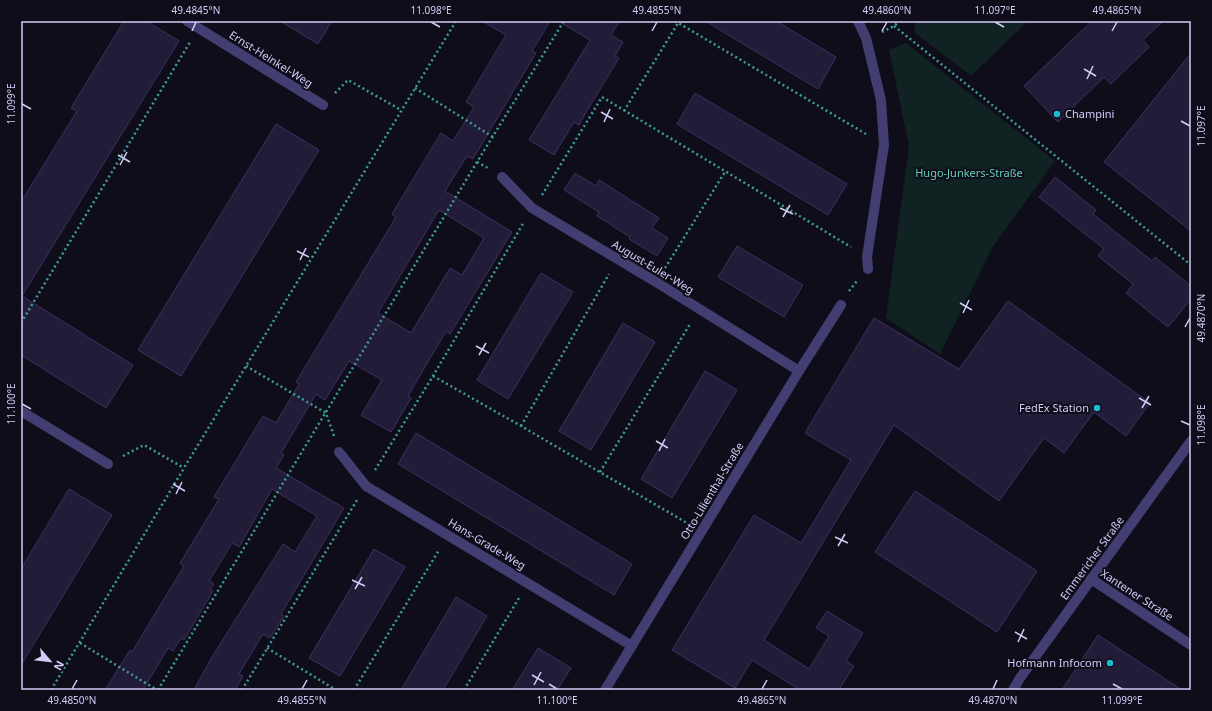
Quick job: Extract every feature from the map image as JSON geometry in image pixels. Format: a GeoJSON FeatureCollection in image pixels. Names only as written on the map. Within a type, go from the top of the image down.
{"type":"FeatureCollection","features":[{"type":"Feature","properties":{"kind":"street","name":"Ernst-Heinkel-Weg"},"geometry":{"type":"LineString","coordinates":[[187,21],[323,105]]}},
{"type":"Feature","properties":{"kind":"street"},"geometry":{"type":"LineString","coordinates":[[858,21],[866,38],[881,100],[884,145],[867,257],[868,269]]}},
{"type":"Feature","properties":{"kind":"street","name":"August-Euler-Weg"},"geometry":{"type":"LineString","coordinates":[[502,176],[532,208],[656,282],[799,371]]}},
{"type":"Feature","properties":{"kind":"street","name":"Otto-Lilienthal-Straße"},"geometry":{"type":"LineString","coordinates":[[605,690],[799,371],[841,305]]}},
{"type":"Feature","properties":{"kind":"street"},"geometry":{"type":"LineString","coordinates":[[21,411],[108,464]]}},
{"type":"Feature","properties":{"kind":"street","name":"Emmericher Straße"},"geometry":{"type":"LineString","coordinates":[[1014,690],[1020,678],[1191,441]]}},
{"type":"Feature","properties":{"kind":"street","name":"Hans-Grade-Weg"},"geometry":{"type":"LineString","coordinates":[[339,452],[366,486],[632,646]]}},
{"type":"Feature","properties":{"kind":"street","name":"Xantener Straße"},"geometry":{"type":"LineString","coordinates":[[1091,579],[1191,645]]}},
{"type":"Feature","properties":{"kind":"path"},"geometry":{"type":"LineString","coordinates":[[51,690],[456,21]]}},
{"type":"Feature","properties":{"kind":"path"},"geometry":{"type":"LineString","coordinates":[[80,643],[158,690],[564,21]]}},
{"type":"Feature","properties":{"kind":"path"},"geometry":{"type":"LineString","coordinates":[[624,111],[676,22],[884,145]]}},
{"type":"Feature","properties":{"kind":"path"},"geometry":{"type":"LineString","coordinates":[[894,26],[1191,265]]}},
{"type":"Feature","properties":{"kind":"path"},"geometry":{"type":"LineString","coordinates":[[21,323],[199,28]]}},
{"type":"Feature","properties":{"kind":"path"},"geometry":{"type":"LineString","coordinates":[[323,105],[348,80],[401,110]]}},
{"type":"Feature","properties":{"kind":"path"},"geometry":{"type":"LineString","coordinates":[[415,88],[493,136]]}},
{"type":"Feature","properties":{"kind":"path"},"geometry":{"type":"LineString","coordinates":[[242,690],[433,376],[532,208],[602,97],[867,257]]}},
{"type":"Feature","properties":{"kind":"path"},"geometry":{"type":"LineString","coordinates":[[656,282],[725,172]]}},
{"type":"Feature","properties":{"kind":"path"},"geometry":{"type":"LineString","coordinates":[[521,426],[617,259]]}},
{"type":"Feature","properties":{"kind":"path"},"geometry":{"type":"LineString","coordinates":[[841,305],[853,284],[868,269]]}},
{"type":"Feature","properties":{"kind":"path"},"geometry":{"type":"LineString","coordinates":[[600,472],[699,309]]}},
{"type":"Feature","properties":{"kind":"path"},"geometry":{"type":"LineString","coordinates":[[246,366],[326,413],[339,452]]}},
{"type":"Feature","properties":{"kind":"path"},"geometry":{"type":"LineString","coordinates":[[433,376],[702,531]]}},
{"type":"Feature","properties":{"kind":"path"},"geometry":{"type":"LineString","coordinates":[[108,464],[144,445],[184,468]]}},
{"type":"Feature","properties":{"kind":"path"},"geometry":{"type":"LineString","coordinates":[[354,690],[448,535]]}},
{"type":"Feature","properties":{"kind":"path"},"geometry":{"type":"LineString","coordinates":[[464,690],[528,583]]}},
{"type":"Feature","properties":{"kind":"path"},"geometry":{"type":"LineString","coordinates":[[267,648],[336,690]]}},
{"type":"Feature","properties":{"kind":"green space"},"geometry":{"type":"Polygon","coordinates":[[[916,21],[1028,21],[971,76],[914,32],[916,21]]]}},
{"type":"Feature","properties":{"kind":"green space","name":"Hugo-Junkers-Straße"},"geometry":{"type":"Polygon","coordinates":[[[906,43],[1055,161],[992,248],[940,354],[886,318],[909,146],[889,50],[906,43]]]}},
{"type":"Feature","properties":{"kind":"building"},"geometry":{"type":"Polygon","coordinates":[[[124,21],[146,21],[179,41],[22,296],[133,365],[106,408],[21,355],[21,202],[77,111],[71,108],[124,21]]]}},
{"type":"Feature","properties":{"kind":"building"},"geometry":{"type":"Polygon","coordinates":[[[280,21],[332,21],[318,44],[280,21]]]}},
{"type":"Feature","properties":{"kind":"building"},"geometry":{"type":"Polygon","coordinates":[[[482,21],[550,21],[532,51],[536,53],[473,159],[467,156],[445,191],[512,232],[450,334],[446,331],[408,396],[411,398],[391,432],[361,415],[382,380],[349,361],[325,400],[316,394],[281,453],[284,455],[276,468],[344,508],[281,614],[284,616],[270,638],[263,634],[239,674],[243,676],[235,690],[194,690],[212,657],[283,544],[295,552],[317,516],[272,489],[239,547],[232,543],[209,581],[214,584],[210,589],[213,591],[184,640],[181,638],[173,651],[168,648],[143,690],[105,690],[130,650],[132,652],[184,566],[180,563],[219,499],[214,497],[263,416],[276,423],[299,384],[296,382],[396,217],[392,214],[441,133],[453,141],[474,107],[466,102],[506,35],[482,21]],[[439,210],[378,313],[411,333],[450,268],[462,275],[484,238],[439,210]]]}},
{"type":"Feature","properties":{"kind":"building"},"geometry":{"type":"Polygon","coordinates":[[[558,21],[620,21],[611,35],[623,42],[615,56],[619,58],[579,125],[574,122],[554,155],[529,140],[590,40],[558,21]]]}},
{"type":"Feature","properties":{"kind":"building"},"geometry":{"type":"Polygon","coordinates":[[[705,21],[776,21],[836,57],[818,89],[705,21]]]}},
{"type":"Feature","properties":{"kind":"building"},"geometry":{"type":"Polygon","coordinates":[[[1092,21],[1163,21],[1143,40],[1149,47],[1111,84],[1104,77],[1058,122],[1024,86],[1092,21]]]}},
{"type":"Feature","properties":{"kind":"building"},"geometry":{"type":"Polygon","coordinates":[[[1191,53],[1191,231],[1104,162],[1191,53]]]}},
{"type":"Feature","properties":{"kind":"building"},"geometry":{"type":"Polygon","coordinates":[[[695,93],[847,184],[828,215],[677,124],[695,93]]]}},
{"type":"Feature","properties":{"kind":"building"},"geometry":{"type":"Polygon","coordinates":[[[276,124],[319,150],[181,376],[138,350],[276,124]]]}},
{"type":"Feature","properties":{"kind":"building"},"geometry":{"type":"Polygon","coordinates":[[[575,173],[596,186],[599,180],[659,218],[652,228],[668,238],[657,256],[629,239],[630,237],[597,216],[599,212],[564,190],[575,173]]]}},
{"type":"Feature","properties":{"kind":"building"},"geometry":{"type":"Polygon","coordinates":[[[1055,177],[1096,210],[1093,214],[1152,261],[1155,257],[1191,286],[1191,299],[1168,327],[1126,293],[1133,284],[1098,256],[1104,249],[1039,197],[1055,177]]]}},
{"type":"Feature","properties":{"kind":"building"},"geometry":{"type":"Polygon","coordinates":[[[737,246],[803,285],[784,317],[718,277],[737,246]]]}},
{"type":"Feature","properties":{"kind":"building"},"geometry":{"type":"Polygon","coordinates":[[[541,273],[573,292],[508,399],[477,380],[541,273]]]}},
{"type":"Feature","properties":{"kind":"building"},"geometry":{"type":"Polygon","coordinates":[[[1008,301],[1150,403],[1126,436],[1094,412],[1064,453],[1044,438],[999,501],[894,425],[764,640],[809,669],[829,636],[816,628],[827,611],[863,633],[846,661],[854,666],[840,688],[843,690],[796,690],[797,688],[752,660],[735,688],[672,650],[754,515],[801,543],[851,460],[805,433],[874,318],[959,369],[1008,301]]]}},
{"type":"Feature","properties":{"kind":"building"},"geometry":{"type":"Polygon","coordinates":[[[623,323],[655,342],[591,450],[559,431],[623,323]]]}},
{"type":"Feature","properties":{"kind":"building"},"geometry":{"type":"Polygon","coordinates":[[[705,371],[737,390],[672,498],[641,479],[705,371]]]}},
{"type":"Feature","properties":{"kind":"building"},"geometry":{"type":"Polygon","coordinates":[[[416,433],[632,564],[614,595],[398,464],[416,433]]]}},
{"type":"Feature","properties":{"kind":"building"},"geometry":{"type":"Polygon","coordinates":[[[69,489],[112,515],[21,665],[21,569],[69,489]]]}},
{"type":"Feature","properties":{"kind":"building"},"geometry":{"type":"Polygon","coordinates":[[[915,491],[1037,571],[997,632],[875,552],[915,491]]]}},
{"type":"Feature","properties":{"kind":"building"},"geometry":{"type":"Polygon","coordinates":[[[374,549],[405,567],[340,676],[309,658],[374,549]]]}},
{"type":"Feature","properties":{"kind":"building"},"geometry":{"type":"Polygon","coordinates":[[[456,597],[487,616],[443,690],[401,690],[456,597]]]}},
{"type":"Feature","properties":{"kind":"building","name":"Hofmann Infocom"},"geometry":{"type":"Polygon","coordinates":[[[1098,635],[1182,690],[1062,690],[1098,635]]]}},
{"type":"Feature","properties":{"kind":"building"},"geometry":{"type":"Polygon","coordinates":[[[538,648],[571,668],[557,690],[512,690],[538,648]]]}},
{"type":"Feature","properties":{"kind":"place","name":"Champini"},"geometry":{"type":"Point","coordinates":[1057,114]}},
{"type":"Feature","properties":{"kind":"place","name":"FedEx Station"},"geometry":{"type":"Point","coordinates":[1097,408]}},
{"type":"Feature","properties":{"kind":"place","name":"Hofmann Infocom"},"geometry":{"type":"Point","coordinates":[1110,663]}}]}
